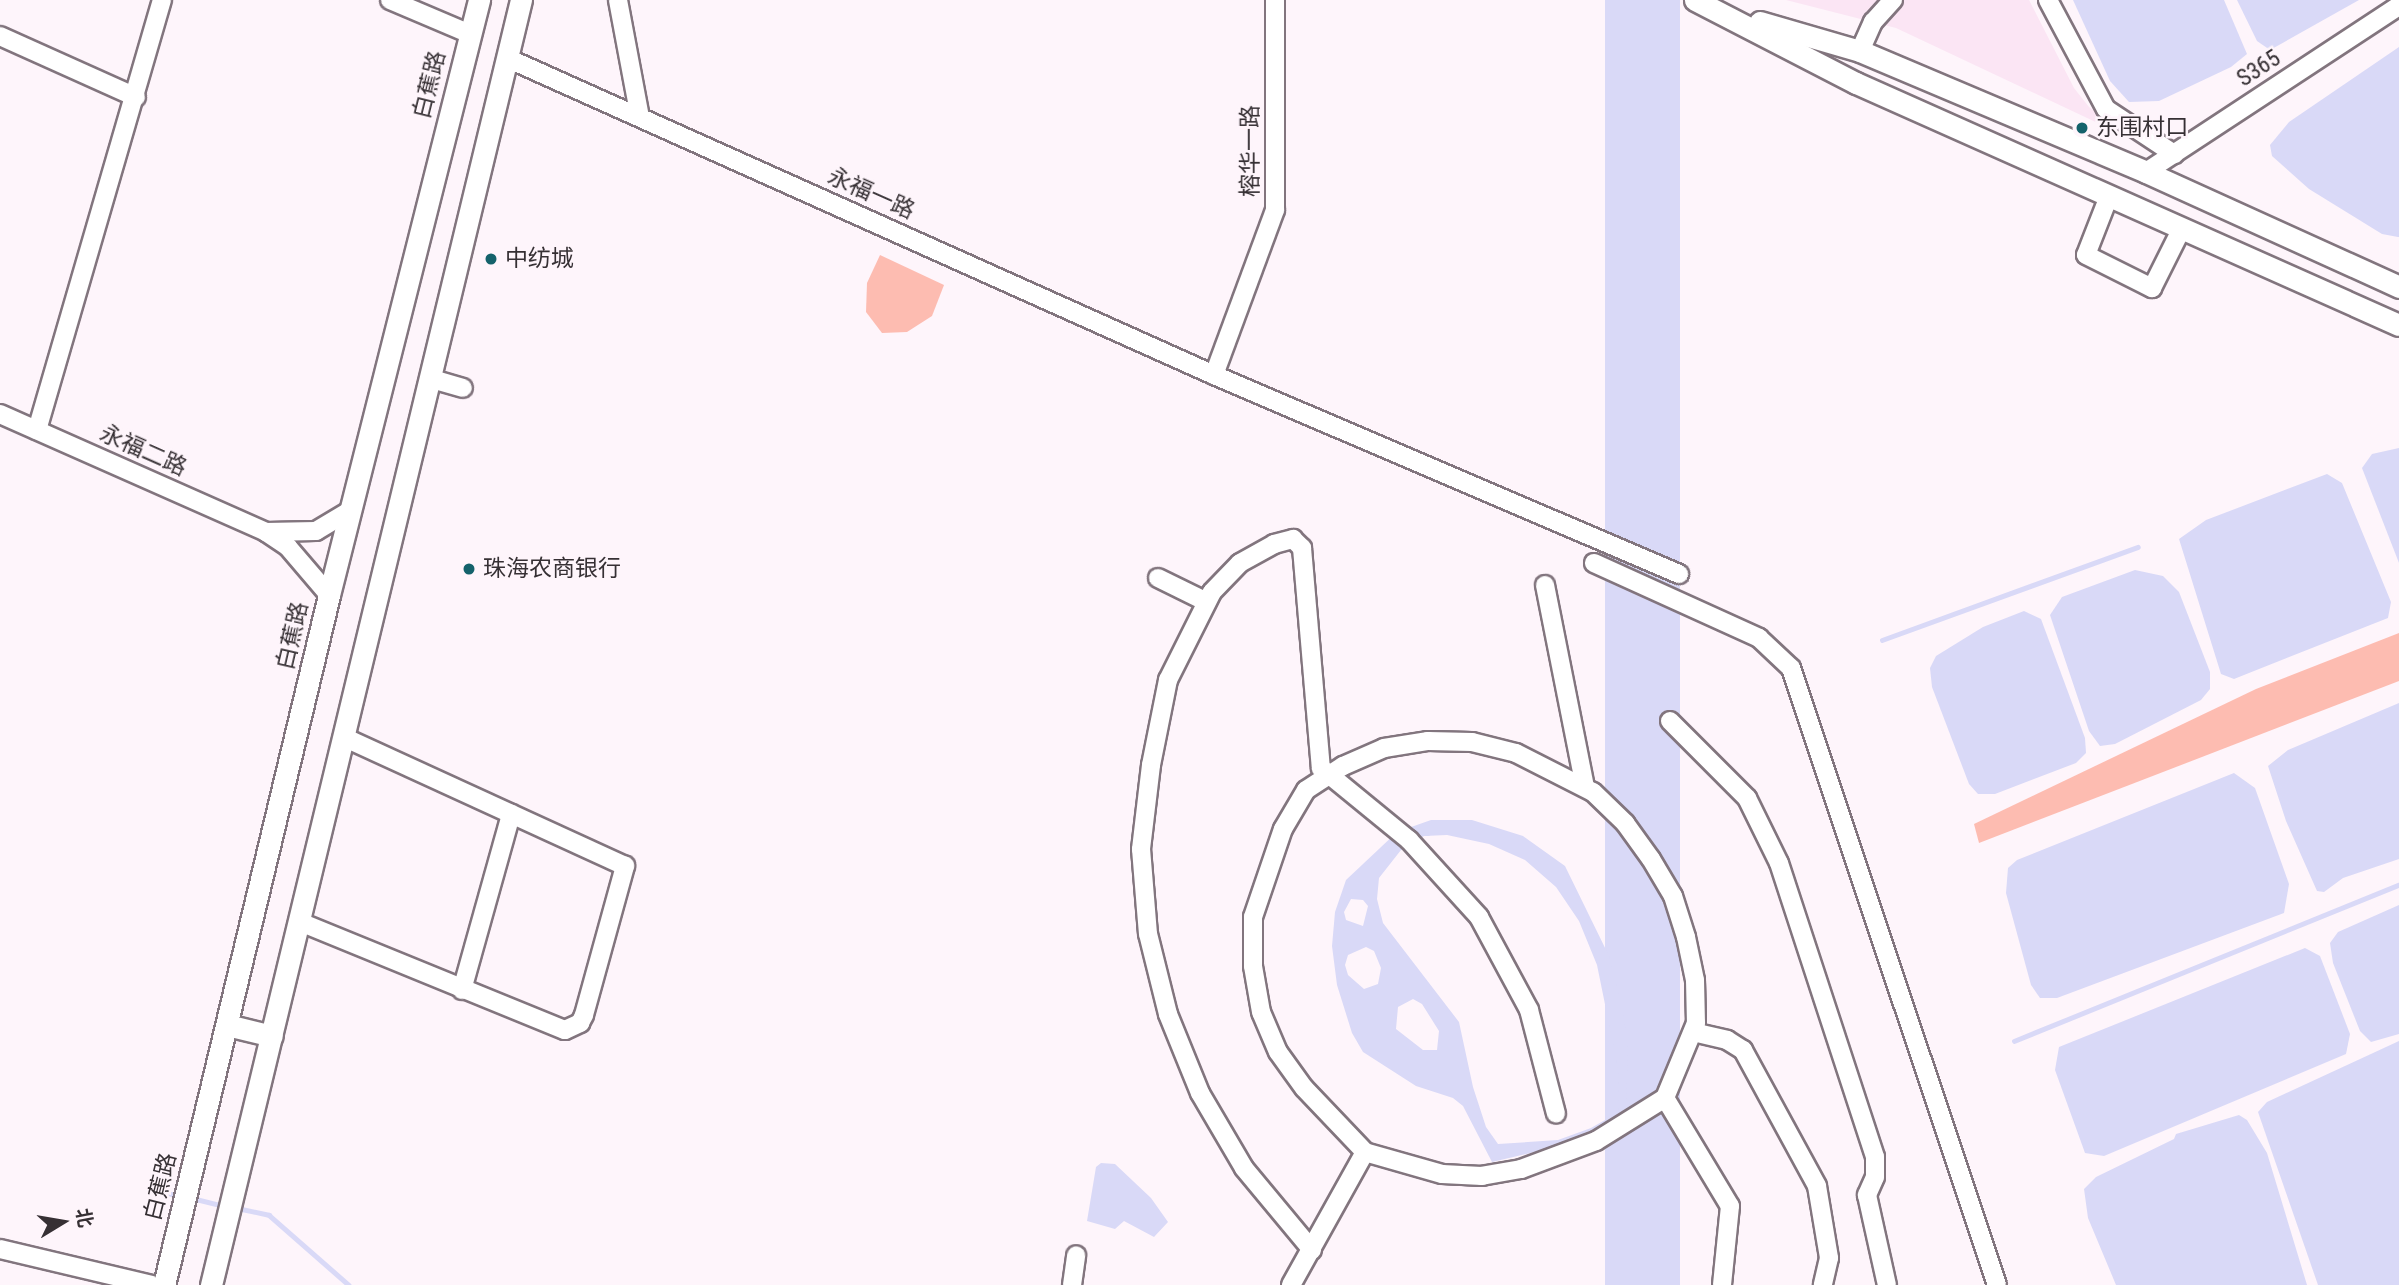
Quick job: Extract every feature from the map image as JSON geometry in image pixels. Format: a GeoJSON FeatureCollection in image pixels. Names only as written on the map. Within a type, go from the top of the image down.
{"type":"FeatureCollection","features":[{"type":"Feature","properties":{"kind":"main road","name":"白蕉路"},"geometry":{"type":"LineString","coordinates":[[164,1285],[329,595],[479,0]]}},
{"type":"Feature","properties":{"kind":"main road"},"geometry":{"type":"LineString","coordinates":[[211,1285],[522,0]]}},
{"type":"Feature","properties":{"kind":"main road"},"geometry":{"type":"LineString","coordinates":[[1695,0],[1856,83],[2399,325]]}},
{"type":"Feature","properties":{"kind":"main road"},"geometry":{"type":"LineString","coordinates":[[1717,10],[1860,51],[2146,172],[2399,286]]}},
{"type":"Feature","properties":{"kind":"main road"},"geometry":{"type":"LineString","coordinates":[[2132,206],[2146,172]]}},
{"type":"Feature","properties":{"kind":"main road"},"geometry":{"type":"LineString","coordinates":[[228,1025],[272,1036]]}},
{"type":"Feature","properties":{"kind":"street"},"geometry":{"type":"LineString","coordinates":[[37,430],[136,97],[162,0]]}},
{"type":"Feature","properties":{"kind":"street"},"geometry":{"type":"LineString","coordinates":[[390,0],[470,34]]}},
{"type":"Feature","properties":{"kind":"street"},"geometry":{"type":"LineString","coordinates":[[618,0],[640,117]]}},
{"type":"Feature","properties":{"kind":"street","name":"榕华一路"},"geometry":{"type":"LineString","coordinates":[[1214,375],[1276,210],[1275,0]]}},
{"type":"Feature","properties":{"kind":"street"},"geometry":{"type":"LineString","coordinates":[[1860,51],[1873,22],[1893,0]]}},
{"type":"Feature","properties":{"kind":"street"},"geometry":{"type":"LineString","coordinates":[[2048,0],[2106,109],[2174,154]]}},
{"type":"Feature","properties":{"kind":"street","name":"S365"},"geometry":{"type":"LineString","coordinates":[[2146,172],[2399,6]]}},
{"type":"Feature","properties":{"kind":"street"},"geometry":{"type":"LineString","coordinates":[[0,36],[136,97]]}},
{"type":"Feature","properties":{"kind":"street","name":"永福一路"},"geometry":{"type":"LineString","coordinates":[[507,58],[1214,375],[1679,574]]}},
{"type":"Feature","properties":{"kind":"street"},"geometry":{"type":"LineString","coordinates":[[2109,196],[2086,255],[2152,288],[2182,228]]}},
{"type":"Feature","properties":{"kind":"street"},"geometry":{"type":"LineString","coordinates":[[432,379],[463,388]]}},
{"type":"Feature","properties":{"kind":"street","name":"永福二路"},"geometry":{"type":"LineString","coordinates":[[0,414],[267,532],[288,547],[329,595]]}},
{"type":"Feature","properties":{"kind":"street","name":"永福二路"},"geometry":{"type":"LineString","coordinates":[[267,532],[316,531],[351,510]]}},
{"type":"Feature","properties":{"kind":"street"},"geometry":{"type":"LineString","coordinates":[[1312,1250],[1244,1168],[1200,1093],[1168,1014],[1148,934],[1141,849],[1151,765],[1168,680],[1205,601],[1240,563],[1273,544],[1299,542],[1317,757],[1328,776],[1428,860],[1479,917],[1507,962],[1529,1010],[1556,1114]]}},
{"type":"Feature","properties":{"kind":"street"},"geometry":{"type":"LineString","coordinates":[[1594,563],[1759,638],[1791,668],[1997,1285]]}},
{"type":"Feature","properties":{"kind":"street"},"geometry":{"type":"LineString","coordinates":[[1158,578],[1205,601]]}},
{"type":"Feature","properties":{"kind":"street"},"geometry":{"type":"LineString","coordinates":[[1545,585],[1585,787]]}},
{"type":"Feature","properties":{"kind":"street"},"geometry":{"type":"LineString","coordinates":[[1670,721],[1747,798],[1775,852],[1875,1157],[1875,1177],[1867,1195],[1887,1285]]}},
{"type":"Feature","properties":{"kind":"street"},"geometry":{"type":"LineString","coordinates":[[300,922],[556,1029],[573,1028],[584,1015],[625,866],[345,738]]}},
{"type":"Feature","properties":{"kind":"street"},"geometry":{"type":"LineString","coordinates":[[1428,741],[1472,741],[1536,761],[1585,787],[1625,823],[1673,896],[1695,980],[1693,1032],[1664,1098],[1596,1141],[1521,1169],[1482,1175],[1442,1174],[1364,1152],[1304,1088],[1278,1052],[1261,1012],[1253,966],[1253,917],[1265,872],[1283,829],[1306,790],[1328,776],[1384,748],[1428,741]]}},
{"type":"Feature","properties":{"kind":"street"},"geometry":{"type":"LineString","coordinates":[[462,990],[511,814]]}},
{"type":"Feature","properties":{"kind":"street"},"geometry":{"type":"LineString","coordinates":[[1693,1032],[1727,1040],[1743,1050],[1817,1186],[1829,1258],[1823,1285]]}},
{"type":"Feature","properties":{"kind":"street"},"geometry":{"type":"LineString","coordinates":[[1664,1098],[1730,1206],[1722,1285]]}},
{"type":"Feature","properties":{"kind":"street"},"geometry":{"type":"LineString","coordinates":[[1291,1285],[1364,1152]]}},
{"type":"Feature","properties":{"kind":"street"},"geometry":{"type":"LineString","coordinates":[[0,1249],[152,1285]]}},
{"type":"Feature","properties":{"kind":"street"},"geometry":{"type":"LineString","coordinates":[[1072,1285],[1076,1255]]}},
{"type":"Feature","properties":{"kind":"shaded area"},"geometry":{"type":"Polygon","coordinates":[[[1786,0],[2029,0],[2074,88],[2089,107],[2138,142],[1896,28],[1786,0]]]}},
{"type":"Feature","properties":{"kind":"shaded area"},"geometry":{"type":"Polygon","coordinates":[[[880,255],[944,285],[932,316],[907,332],[882,333],[866,312],[867,283],[880,255]]]}},
{"type":"Feature","properties":{"kind":"shaded area"},"geometry":{"type":"Polygon","coordinates":[[[2399,633],[2399,681],[1979,843],[1974,824],[2256,689],[2399,633]]]}},
{"type":"Feature","properties":{"kind":"water"},"geometry":{"type":"Polygon","coordinates":[[[1605,0],[1680,0],[1680,1285],[1605,1285],[1605,0]]]}},
{"type":"Feature","properties":{"kind":"water"},"geometry":{"type":"Polygon","coordinates":[[[2073,0],[2224,0],[2247,54],[2231,67],[2159,101],[2129,102],[2110,81],[2073,0]]]}},
{"type":"Feature","properties":{"kind":"water"},"geometry":{"type":"Polygon","coordinates":[[[2237,0],[2359,0],[2270,50],[2257,41],[2237,0]]]}},
{"type":"Feature","properties":{"kind":"water"},"geometry":{"type":"Polygon","coordinates":[[[2399,47],[2398,237],[2382,234],[2309,189],[2272,156],[2270,145],[2289,122],[2399,47]]]}},
{"type":"Feature","properties":{"kind":"water"},"geometry":{"type":"Polygon","coordinates":[[[2399,448],[2399,563],[2362,468],[2372,454],[2399,448]]]}},
{"type":"Feature","properties":{"kind":"water"},"geometry":{"type":"Polygon","coordinates":[[[2327,474],[2342,483],[2391,602],[2388,618],[2234,679],[2221,674],[2179,539],[2206,520],[2327,474]]]}},
{"type":"Feature","properties":{"kind":"water"},"geometry":{"type":"Polygon","coordinates":[[[2135,570],[2163,576],[2179,592],[2210,672],[2210,689],[2201,700],[2115,744],[2100,746],[2089,731],[2050,615],[2062,597],[2135,570]]]}},
{"type":"Feature","properties":{"kind":"water"},"geometry":{"type":"Polygon","coordinates":[[[2024,611],[2041,619],[2085,738],[2086,753],[2076,763],[1995,794],[1978,794],[1969,784],[1932,687],[1930,668],[1936,656],[1983,627],[2024,611]]]}},
{"type":"Feature","properties":{"kind":"water"},"geometry":{"type":"Polygon","coordinates":[[[2399,703],[2399,859],[2343,878],[2324,892],[2317,891],[2286,821],[2268,766],[2288,750],[2399,703]]]}},
{"type":"Feature","properties":{"kind":"water"},"geometry":{"type":"Polygon","coordinates":[[[2234,773],[2255,788],[2289,884],[2284,913],[2057,998],[2040,998],[2031,985],[2006,893],[2008,868],[2017,860],[2234,773]]]}},
{"type":"Feature","properties":{"kind":"water"},"geometry":{"type":"Polygon","coordinates":[[[1431,820],[1472,820],[1523,836],[1565,866],[1609,956],[1623,1010],[1628,1052],[1626,1108],[1606,1124],[1548,1149],[1492,1162],[1463,1106],[1453,1098],[1416,1086],[1363,1052],[1352,1033],[1337,985],[1332,946],[1335,912],[1346,880],[1397,832],[1431,820]],[[1447,835],[1424,836],[1401,850],[1379,878],[1377,899],[1383,923],[1459,1022],[1473,1087],[1486,1127],[1498,1144],[1558,1140],[1591,1128],[1619,1112],[1618,1068],[1597,965],[1579,921],[1556,887],[1525,860],[1489,844],[1447,835]],[[1351,899],[1344,912],[1346,920],[1363,926],[1368,906],[1363,900],[1351,899]],[[1366,947],[1348,955],[1345,965],[1348,975],[1364,989],[1378,984],[1381,968],[1374,951],[1366,947]],[[1413,999],[1398,1007],[1396,1029],[1423,1050],[1437,1050],[1439,1031],[1422,1004],[1413,999]]]}},
{"type":"Feature","properties":{"kind":"water"},"geometry":{"type":"Polygon","coordinates":[[[2399,905],[2399,1034],[2371,1042],[2360,1031],[2333,963],[2330,943],[2338,932],[2399,905]]]}},
{"type":"Feature","properties":{"kind":"water"},"geometry":{"type":"Polygon","coordinates":[[[2305,948],[2320,956],[2350,1034],[2346,1054],[2104,1156],[2085,1153],[2055,1070],[2059,1047],[2305,948]]]}},
{"type":"Feature","properties":{"kind":"water"},"geometry":{"type":"Polygon","coordinates":[[[2399,1041],[2399,1285],[2318,1285],[2258,1112],[2267,1102],[2399,1041]]]}},
{"type":"Feature","properties":{"kind":"water"},"geometry":{"type":"Polygon","coordinates":[[[2239,1115],[2247,1120],[2267,1153],[2307,1285],[2116,1285],[2088,1218],[2084,1189],[2096,1177],[2174,1139],[2176,1134],[2239,1115]]]}},
{"type":"Feature","properties":{"kind":"water"},"geometry":{"type":"Polygon","coordinates":[[[1101,1163],[1115,1164],[1151,1198],[1168,1222],[1154,1237],[1124,1221],[1115,1229],[1087,1221],[1096,1167],[1101,1163]]]}},
{"type":"Feature","properties":{"kind":"waterway"},"geometry":{"type":"LineString","coordinates":[[1882,640],[2138,547]]}},
{"type":"Feature","properties":{"kind":"waterway"},"geometry":{"type":"LineString","coordinates":[[2014,1041],[2399,885]]}},
{"type":"Feature","properties":{"kind":"waterway"},"geometry":{"type":"LineString","coordinates":[[150,1189],[180,1196]]}},
{"type":"Feature","properties":{"kind":"waterway"},"geometry":{"type":"LineString","coordinates":[[192,1198],[225,1206]]}},
{"type":"Feature","properties":{"kind":"waterway"},"geometry":{"type":"LineString","coordinates":[[237,1208],[269,1215],[349,1285]]}},
{"type":"Feature","properties":{"kind":"place","name":"东围村口"},"geometry":{"type":"Point","coordinates":[2082,128]}},
{"type":"Feature","properties":{"kind":"place","name":"中纺城"},"geometry":{"type":"Point","coordinates":[491,259]}},
{"type":"Feature","properties":{"kind":"place","name":"珠海农商银行"},"geometry":{"type":"Point","coordinates":[469,569]}}]}
